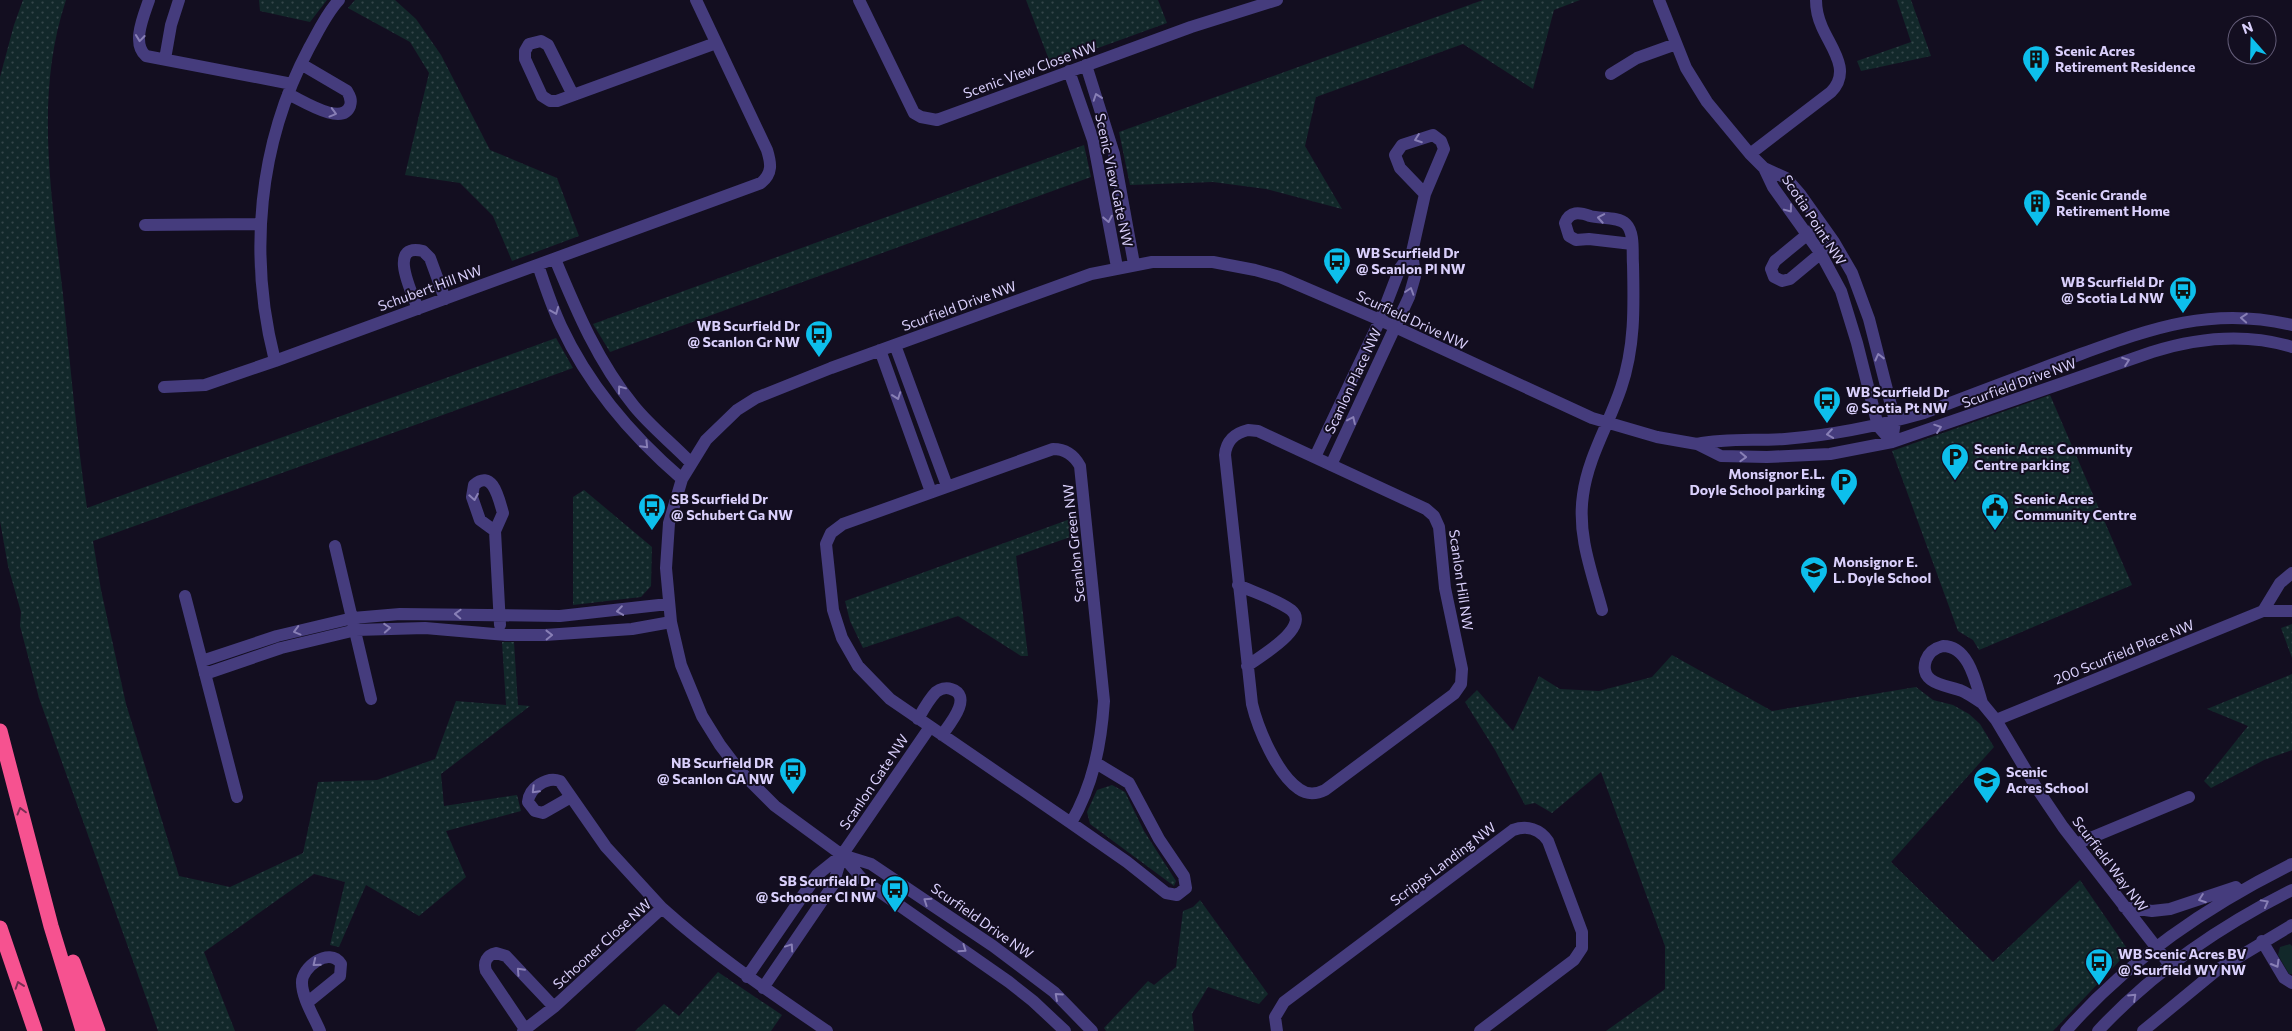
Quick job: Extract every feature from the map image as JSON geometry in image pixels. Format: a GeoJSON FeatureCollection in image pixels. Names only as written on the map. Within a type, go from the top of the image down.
{"type":"FeatureCollection","features":[{"type":"Feature","properties":{"kind":"highway"},"geometry":{"type":"LineString","coordinates":[[0,731],[51,926],[84,1031]]}},
{"type":"Feature","properties":{"kind":"highway"},"geometry":{"type":"LineString","coordinates":[[34,858],[98,1031]]}},
{"type":"Feature","properties":{"kind":"highway"},"geometry":{"type":"LineString","coordinates":[[0,928],[36,1031]]}},
{"type":"Feature","properties":{"kind":"street"},"geometry":{"type":"LineString","coordinates":[[149,0],[139,40],[140,49],[146,56],[290,89],[335,115],[344,114],[350,107],[351,99],[347,91],[300,64]]}},
{"type":"Feature","properties":{"kind":"street"},"geometry":{"type":"LineString","coordinates":[[165,59],[179,0]]}},
{"type":"Feature","properties":{"kind":"street"},"geometry":{"type":"LineString","coordinates":[[275,361],[265,318],[261,282],[260,224],[271,151],[290,89],[300,64],[339,0]]}},
{"type":"Feature","properties":{"kind":"street","name":"Schubert Hill NW"},"geometry":{"type":"LineString","coordinates":[[164,387],[205,385],[759,185],[768,177],[771,168],[767,150],[696,0]]}},
{"type":"Feature","properties":{"kind":"street","name":"Scenic View Close NW"},"geometry":{"type":"LineString","coordinates":[[859,0],[914,113],[921,117],[937,120],[1191,27],[1277,0]]}},
{"type":"Feature","properties":{"kind":"street","name":"Scotia Point NW"},"geometry":{"type":"LineString","coordinates":[[1660,0],[1676,44],[1694,84],[1721,120],[1764,168],[1773,187],[1821,254],[1847,309],[1878,426],[1892,442]]}},
{"type":"Feature","properties":{"kind":"street"},"geometry":{"type":"LineString","coordinates":[[1750,154],[1831,92],[1838,83],[1841,73],[1840,65],[1822,27],[1816,0]]}},
{"type":"Feature","properties":{"kind":"street"},"geometry":{"type":"LineString","coordinates":[[573,95],[548,45],[540,41],[529,44],[524,51],[525,59],[542,96],[550,101],[573,95],[716,43]]}},
{"type":"Feature","properties":{"kind":"street"},"geometry":{"type":"LineString","coordinates":[[1611,74],[1637,58],[1676,44]]}},
{"type":"Feature","properties":{"kind":"street","name":"Scenic View Gate NW"},"geometry":{"type":"LineString","coordinates":[[1086,65],[1114,154],[1134,264]]}},
{"type":"Feature","properties":{"kind":"street","name":"Scenic View Gate NW"},"geometry":{"type":"LineString","coordinates":[[1070,71],[1093,140],[1117,268]]}},
{"type":"Feature","properties":{"kind":"street","name":"Scanlon Place NW"},"geometry":{"type":"LineString","coordinates":[[1331,464],[1409,298],[1415,276],[1412,252],[1425,194],[1444,149],[1441,140],[1433,135],[1402,145],[1396,155],[1400,168],[1425,194]]}},
{"type":"Feature","properties":{"kind":"street","name":"Scotia Point NW"},"geometry":{"type":"LineString","coordinates":[[1764,168],[1786,178],[1822,223],[1852,273],[1864,302],[1895,421],[1892,442]]}},
{"type":"Feature","properties":{"kind":"street"},"geometry":{"type":"LineString","coordinates":[[1602,610],[1585,548],[1581,520],[1583,495],[1589,469],[1621,389],[1633,338],[1632,233],[1628,225],[1622,221],[1595,217],[1579,212],[1570,215],[1565,223],[1569,236],[1576,240],[1589,239],[1632,244]]}},
{"type":"Feature","properties":{"kind":"street"},"geometry":{"type":"LineString","coordinates":[[1822,223],[1775,261],[1771,269],[1774,277],[1782,281],[1790,279],[1834,242]]}},
{"type":"Feature","properties":{"kind":"street"},"geometry":{"type":"LineString","coordinates":[[145,224],[260,224]]}},
{"type":"Feature","properties":{"kind":"street"},"geometry":{"type":"LineString","coordinates":[[418,309],[403,265],[406,256],[414,250],[423,251],[430,258],[445,299]]}},
{"type":"Feature","properties":{"kind":"street","name":"Scanlon Place NW"},"geometry":{"type":"LineString","coordinates":[[1315,457],[1380,320],[1400,268],[1412,252]]}},
{"type":"Feature","properties":{"kind":"street"},"geometry":{"type":"LineString","coordinates":[[555,259],[580,320],[604,366],[634,407],[659,434],[691,463]]}},
{"type":"Feature","properties":{"kind":"street","name":"Scurfield Drive NW"},"geometry":{"type":"LineString","coordinates":[[1064,1031],[1033,1001],[1009,982],[863,880],[842,855],[775,806],[756,789],[720,745],[702,716],[681,665],[671,622],[666,568],[669,523],[682,479],[706,440],[725,421],[756,398],[880,350],[1091,274],[1134,264],[1193,261],[1213,262],[1255,270],[1307,288],[1380,320],[1527,390],[1607,424],[1657,437],[1697,444],[1722,456],[1767,457],[1830,454],[1892,442],[2168,347],[2196,341],[2245,339],[2292,347]]}},
{"type":"Feature","properties":{"kind":"street"},"geometry":{"type":"LineString","coordinates":[[538,265],[561,327],[590,378],[633,432],[682,479]]}},
{"type":"Feature","properties":{"kind":"street","name":"Scurfield Drive NW"},"geometry":{"type":"LineString","coordinates":[[1697,444],[1718,439],[1812,437],[1878,426],[1924,413],[2161,326],[2204,319],[2239,317],[2270,320],[2292,325]]}},
{"type":"Feature","properties":{"kind":"street"},"geometry":{"type":"LineString","coordinates":[[896,345],[947,486]]}},
{"type":"Feature","properties":{"kind":"street"},"geometry":{"type":"LineString","coordinates":[[2095,349],[2100,370]]}},
{"type":"Feature","properties":{"kind":"street"},"geometry":{"type":"LineString","coordinates":[[880,350],[931,492]]}},
{"type":"Feature","properties":{"kind":"street"},"geometry":{"type":"LineString","coordinates":[[590,378],[604,366]]}},
{"type":"Feature","properties":{"kind":"street","name":"Scanlon Hill NW"},"geometry":{"type":"LineString","coordinates":[[1241,431],[1258,431],[1331,464],[1426,509],[1434,516],[1439,528],[1450,616],[1462,669],[1461,684],[1454,694],[1326,790],[1310,793],[1298,789],[1273,757],[1263,738],[1252,704],[1225,455],[1230,440],[1241,431]]}},
{"type":"Feature","properties":{"kind":"street","name":"Scanlon Green NW"},"geometry":{"type":"LineString","coordinates":[[1072,823],[1081,807],[1096,764],[1102,736],[1104,702],[1080,466],[1074,456],[1063,450],[1053,449],[843,524],[831,533],[826,544],[833,610],[838,628],[850,653],[877,688],[918,719],[1072,823],[1169,895],[1181,894],[1186,888],[1184,876],[1159,839],[1129,782],[1096,764]]}},
{"type":"Feature","properties":{"kind":"street"},"geometry":{"type":"LineString","coordinates":[[495,531],[500,634]]}},
{"type":"Feature","properties":{"kind":"street"},"geometry":{"type":"LineString","coordinates":[[336,546],[371,699]]}},
{"type":"Feature","properties":{"kind":"street"},"geometry":{"type":"LineString","coordinates":[[2263,610],[2280,582],[2292,573]]}},
{"type":"Feature","properties":{"kind":"street"},"geometry":{"type":"LineString","coordinates":[[1238,585],[1291,610],[1296,618],[1292,632],[1247,666]]}},
{"type":"Feature","properties":{"kind":"street"},"geometry":{"type":"LineString","coordinates":[[185,596],[237,797]]}},
{"type":"Feature","properties":{"kind":"street"},"geometry":{"type":"LineString","coordinates":[[202,661],[277,636],[355,624],[400,614],[578,615],[668,604]]}},
{"type":"Feature","properties":{"kind":"street","name":"200 Scurfield Place NW"},"geometry":{"type":"LineString","coordinates":[[1996,720],[2263,610],[2292,611]]}},
{"type":"Feature","properties":{"kind":"street"},"geometry":{"type":"LineString","coordinates":[[425,628],[426,614]]}},
{"type":"Feature","properties":{"kind":"street"},"geometry":{"type":"LineString","coordinates":[[578,615],[579,634]]}},
{"type":"Feature","properties":{"kind":"street"},"geometry":{"type":"LineString","coordinates":[[205,674],[355,624],[500,634],[579,634],[632,629],[671,622]]}},
{"type":"Feature","properties":{"kind":"street"},"geometry":{"type":"LineString","coordinates":[[277,636],[281,648]]}},
{"type":"Feature","properties":{"kind":"street","name":"Scurfield Way NW"},"geometry":{"type":"LineString","coordinates":[[1982,703],[1973,676],[1959,651],[1943,646],[1930,652],[1925,668],[1932,682],[1964,692],[1982,703],[1996,720],[2036,787],[2076,844],[2170,965]]}},
{"type":"Feature","properties":{"kind":"street"},"geometry":{"type":"LineString","coordinates":[[918,719],[937,691],[945,688],[954,690],[960,697],[960,706],[942,735]]}},
{"type":"Feature","properties":{"kind":"street","name":"Scanlon Gate NW"},"geometry":{"type":"LineString","coordinates":[[842,855],[930,727]]}},
{"type":"Feature","properties":{"kind":"street"},"geometry":{"type":"LineString","coordinates":[[570,797],[606,847],[662,908]]}},
{"type":"Feature","properties":{"kind":"street"},"geometry":{"type":"LineString","coordinates":[[2076,844],[2189,797]]}},
{"type":"Feature","properties":{"kind":"street","name":"Scripps Landing NW"},"geometry":{"type":"LineString","coordinates":[[1277,1031],[1275,1017],[1284,1002],[1513,830],[1525,827],[1532,828],[1541,833],[1548,841],[1582,932],[1582,948],[1574,960],[1480,1031]]}},
{"type":"Feature","properties":{"kind":"street"},"geometry":{"type":"LineString","coordinates":[[747,977],[818,876],[842,855]]}},
{"type":"Feature","properties":{"kind":"street"},"geometry":{"type":"LineString","coordinates":[[763,988],[833,885],[842,855]]}},
{"type":"Feature","properties":{"kind":"street","name":"Scurfield Drive NW"},"geometry":{"type":"LineString","coordinates":[[842,855],[871,864],[993,946],[1054,992],[1092,1031]]}},
{"type":"Feature","properties":{"kind":"street"},"geometry":{"type":"LineString","coordinates":[[2066,1031],[2115,982],[2194,919],[2249,886],[2292,864]]}},
{"type":"Feature","properties":{"kind":"street"},"geometry":{"type":"LineString","coordinates":[[2124,907],[2152,911],[2170,908],[2232,887],[2249,886]]}},
{"type":"Feature","properties":{"kind":"street"},"geometry":{"type":"LineString","coordinates":[[2098,1031],[2126,1003],[2170,965],[2226,926],[2292,890]]}},
{"type":"Feature","properties":{"kind":"street","name":"Schooner Close NW"},"geometry":{"type":"LineString","coordinates":[[524,1030],[554,1007],[662,908],[692,936],[747,977],[827,1031]]}},
{"type":"Feature","properties":{"kind":"street"},"geometry":{"type":"LineString","coordinates":[[2143,1031],[2198,984],[2262,941],[2292,925]]}},
{"type":"Feature","properties":{"kind":"street"},"geometry":{"type":"LineString","coordinates":[[2262,941],[2284,978],[2292,983]]}},
{"type":"Feature","properties":{"kind":"street"},"geometry":{"type":"LineString","coordinates":[[524,1030],[486,971],[485,963],[490,955],[496,953],[506,956],[554,1007]]}},
{"type":"Feature","properties":{"kind":"street"},"geometry":{"type":"LineString","coordinates":[[308,1002],[320,1031]]}},
{"type":"Feature","properties":{"kind":"green space"},"geometry":{"type":"Polygon","coordinates":[[[23,0],[66,0],[56,37],[50,75],[48,151],[77,432],[87,508],[556,338],[573,368],[93,541],[101,590],[126,704],[179,876],[230,887],[303,853],[318,782],[377,780],[435,759],[456,701],[506,705],[502,642],[514,642],[518,705],[530,706],[441,774],[444,806],[517,795],[521,811],[446,831],[466,877],[419,916],[366,885],[339,947],[330,945],[345,882],[314,874],[204,952],[235,1031],[158,1031],[39,698],[20,626],[21,612],[8,566],[0,521],[0,77],[23,0]]]}},
{"type":"Feature","properties":{"kind":"green space"},"geometry":{"type":"Polygon","coordinates":[[[259,0],[327,0],[310,22],[260,11],[259,0]]]}},
{"type":"Feature","properties":{"kind":"green space"},"geometry":{"type":"Polygon","coordinates":[[[355,0],[395,0],[416,19],[441,55],[490,150],[557,178],[579,236],[512,261],[493,216],[460,183],[405,175],[429,73],[410,42],[348,8],[355,0]]]}},
{"type":"Feature","properties":{"kind":"green space"},"geometry":{"type":"Polygon","coordinates":[[[1026,0],[1158,0],[1167,23],[1051,65],[1026,0]]]}},
{"type":"Feature","properties":{"kind":"green space"},"geometry":{"type":"Polygon","coordinates":[[[1483,0],[1580,0],[1554,10],[1533,89],[1463,44],[1316,97],[1305,146],[1342,209],[1266,189],[1213,182],[1130,185],[1119,132],[1483,0]]]}},
{"type":"Feature","properties":{"kind":"green space"},"geometry":{"type":"Polygon","coordinates":[[[1897,0],[1911,0],[1931,56],[1861,71],[1857,61],[1911,42],[1897,0]]]}},
{"type":"Feature","properties":{"kind":"green space"},"geometry":{"type":"Polygon","coordinates":[[[1084,145],[1091,177],[610,352],[593,324],[1084,145]]]}},
{"type":"Feature","properties":{"kind":"green space"},"geometry":{"type":"Polygon","coordinates":[[[2050,395],[2132,585],[1979,650],[1973,640],[1958,631],[1892,451],[2050,395]]]}},
{"type":"Feature","properties":{"kind":"green space"},"geometry":{"type":"Polygon","coordinates":[[[584,490],[652,547],[651,586],[641,597],[573,605],[573,497],[584,490]]]}},
{"type":"Feature","properties":{"kind":"green space"},"geometry":{"type":"Polygon","coordinates":[[[1073,518],[1076,535],[1016,556],[1028,656],[1021,656],[958,616],[863,648],[850,621],[845,601],[1073,518]]]}},
{"type":"Feature","properties":{"kind":"green space"},"geometry":{"type":"Polygon","coordinates":[[[2292,624],[2292,658],[2281,628],[2292,624]]]}},
{"type":"Feature","properties":{"kind":"green space"},"geometry":{"type":"Polygon","coordinates":[[[1672,655],[1772,711],[1916,687],[1933,700],[1953,705],[1969,714],[1980,724],[1994,747],[1891,862],[1993,962],[2080,880],[2126,947],[2126,954],[2053,1031],[1606,1031],[1665,989],[1665,946],[1601,772],[1552,813],[1535,803],[1525,805],[1495,750],[1465,702],[1477,690],[1513,731],[1539,676],[1560,689],[1599,691],[1652,677],[1672,655]]]}},
{"type":"Feature","properties":{"kind":"green space"},"geometry":{"type":"Polygon","coordinates":[[[2292,674],[2292,750],[2264,760],[2211,788],[2204,781],[2248,726],[2207,709],[2292,674]]]}},
{"type":"Feature","properties":{"kind":"green space"},"geometry":{"type":"Polygon","coordinates":[[[1112,785],[1125,792],[1144,831],[1176,881],[1174,886],[1090,824],[1087,812],[1097,790],[1112,785]]]}},
{"type":"Feature","properties":{"kind":"green space"},"geometry":{"type":"Polygon","coordinates":[[[1200,900],[1268,994],[1259,1004],[1208,987],[1192,1014],[1194,1031],[1106,1031],[1104,1028],[1148,981],[1154,985],[1176,967],[1183,911],[1193,907],[1200,900]]]}},
{"type":"Feature","properties":{"kind":"green space"},"geometry":{"type":"Polygon","coordinates":[[[2290,944],[2292,946],[2292,974],[2289,974],[2278,955],[2280,947],[2290,944]]]}},
{"type":"Feature","properties":{"kind":"green space"},"geometry":{"type":"Polygon","coordinates":[[[718,972],[782,1015],[771,1031],[635,1031],[664,1004],[679,1016],[718,972]]]}},
{"type":"Feature","properties":{"kind":"place","name":"Scenic Acres Retirement Residence"},"geometry":{"type":"Point","coordinates":[2036,83]}},
{"type":"Feature","properties":{"kind":"place","name":"Scenic Grande Retirement Home"},"geometry":{"type":"Point","coordinates":[2037,227]}},
{"type":"Feature","properties":{"kind":"place","name":"WB Scurfield Dr @ Scanlon Pl NW"},"geometry":{"type":"Point","coordinates":[1337,285]}},
{"type":"Feature","properties":{"kind":"place","name":"WB Scurfield Dr @ Scotia Ld NW"},"geometry":{"type":"Point","coordinates":[2183,314]}},
{"type":"Feature","properties":{"kind":"place","name":"WB Scurfield Dr @ Scanlon Gr NW"},"geometry":{"type":"Point","coordinates":[819,358]}},
{"type":"Feature","properties":{"kind":"place","name":"WB Scurfield Dr @ Scotia Pt NW"},"geometry":{"type":"Point","coordinates":[1827,424]}},
{"type":"Feature","properties":{"kind":"place","name":"Scenic Acres Community Centre parking"},"geometry":{"type":"Point","coordinates":[1955,481]}},
{"type":"Feature","properties":{"kind":"place","name":"Monsignor E.L. Doyle School parking"},"geometry":{"type":"Point","coordinates":[1844,506]}},
{"type":"Feature","properties":{"kind":"place","name":"SB Scurfield Dr @ Schubert Ga NW"},"geometry":{"type":"Point","coordinates":[652,531]}},
{"type":"Feature","properties":{"kind":"place","name":"Scenic Acres Community Centre"},"geometry":{"type":"Point","coordinates":[1995,531]}},
{"type":"Feature","properties":{"kind":"place","name":"Monsignor E. L. Doyle School"},"geometry":{"type":"Point","coordinates":[1814,594]}},
{"type":"Feature","properties":{"kind":"place","name":"NB Scurfield DR @ Scanlon GA NW"},"geometry":{"type":"Point","coordinates":[793,795]}},
{"type":"Feature","properties":{"kind":"place","name":"Scenic Acres School"},"geometry":{"type":"Point","coordinates":[1987,804]}},
{"type":"Feature","properties":{"kind":"place","name":"SB Scurfield Dr @ Schooner Cl NW"},"geometry":{"type":"Point","coordinates":[895,913]}},
{"type":"Feature","properties":{"kind":"place","name":"WB Scenic Acres BV @ Scurfield WY NW"},"geometry":{"type":"Point","coordinates":[2099,986]}}]}
